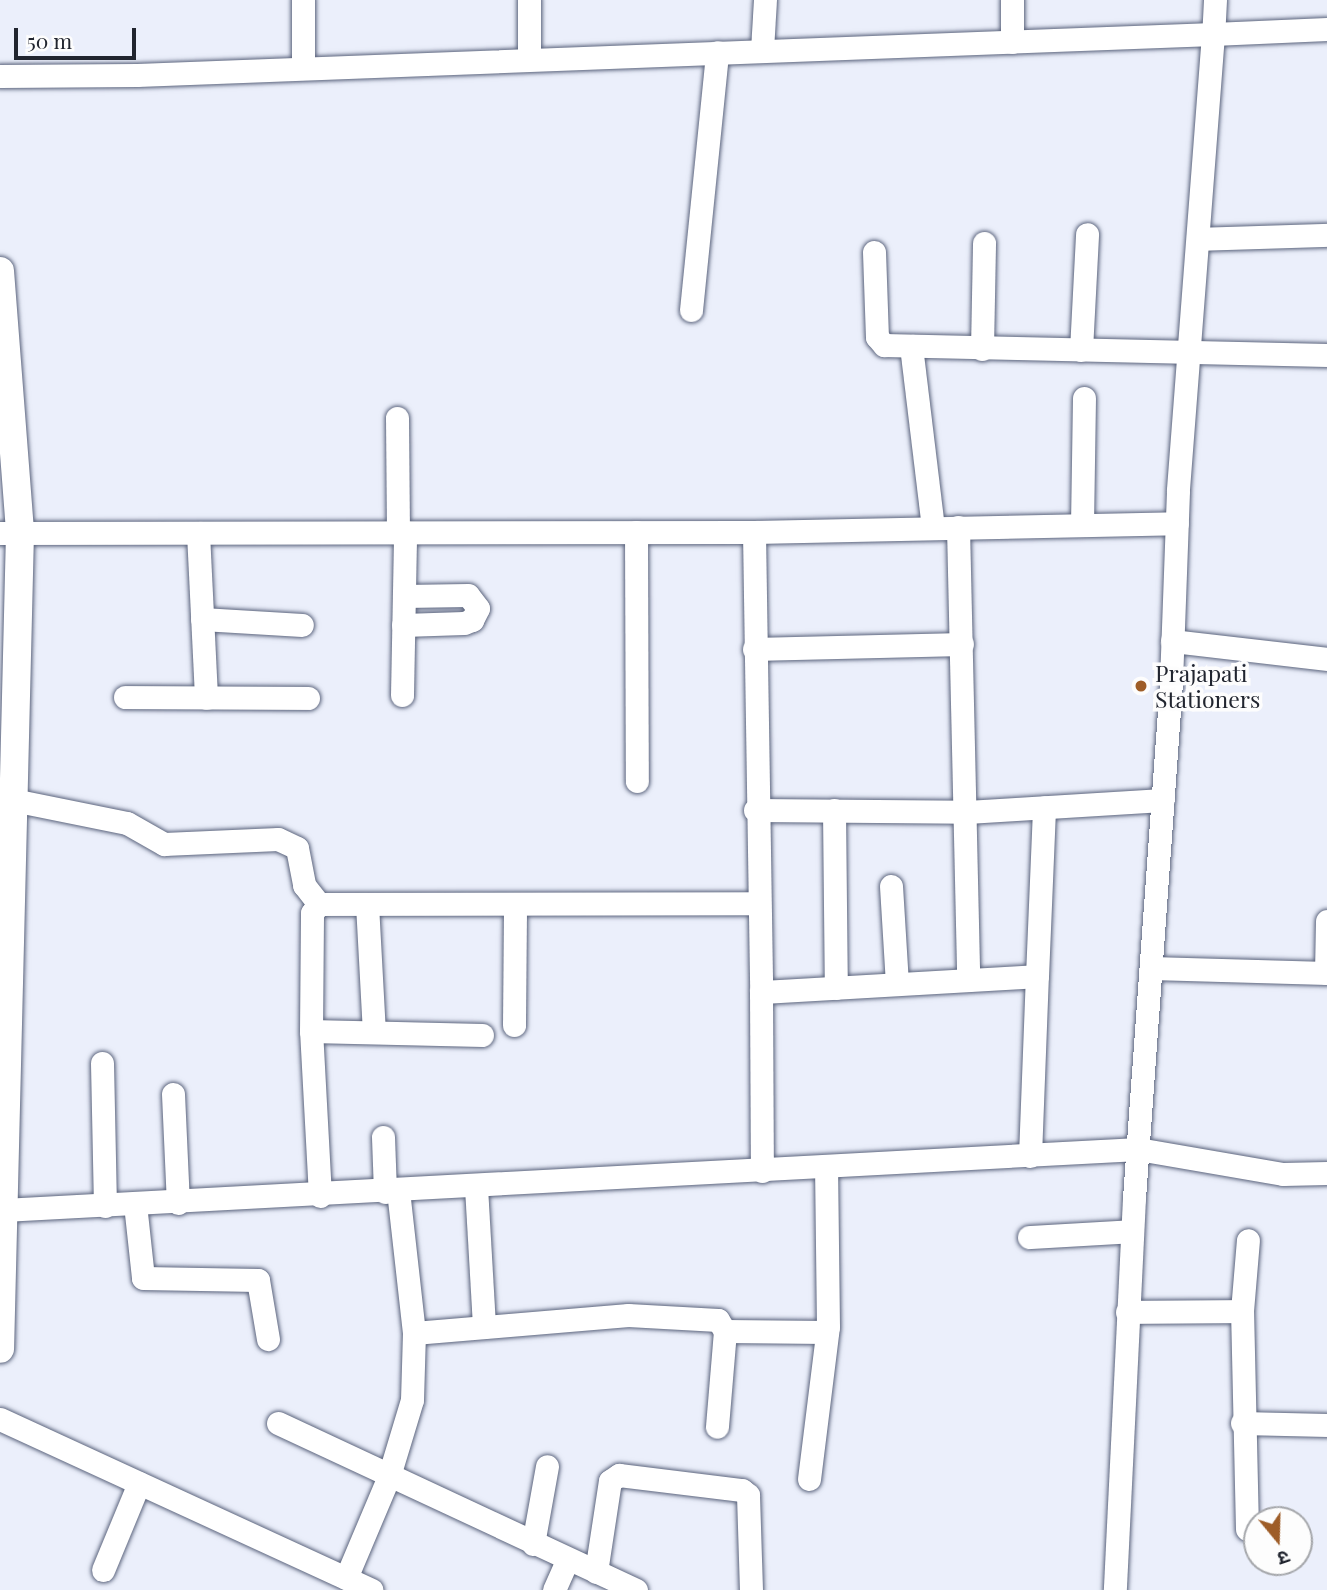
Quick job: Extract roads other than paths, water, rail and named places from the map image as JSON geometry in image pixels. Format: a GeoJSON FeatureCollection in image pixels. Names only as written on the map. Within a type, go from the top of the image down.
{"type":"FeatureCollection","features":[{"type":"Feature","properties":{"kind":"main road"},"geometry":{"type":"LineString","coordinates":[[0,271],[10,533],[13,800],[6,846],[0,1349]]}},
{"type":"Feature","properties":{"kind":"street"},"geometry":{"type":"LineString","coordinates":[[303,0],[303,67]]}},
{"type":"Feature","properties":{"kind":"street"},"geometry":{"type":"LineString","coordinates":[[529,0],[529,58]]}},
{"type":"Feature","properties":{"kind":"street"},"geometry":{"type":"LineString","coordinates":[[762,50],[765,0]]}},
{"type":"Feature","properties":{"kind":"street"},"geometry":{"type":"LineString","coordinates":[[1012,0],[1012,42]]}},
{"type":"Feature","properties":{"kind":"street"},"geometry":{"type":"LineString","coordinates":[[1115,1590],[1132,1231],[1163,800],[1177,523],[1215,0]]}},
{"type":"Feature","properties":{"kind":"street"},"geometry":{"type":"LineString","coordinates":[[0,76],[1327,29]]}},
{"type":"Feature","properties":{"kind":"street"},"geometry":{"type":"LineString","coordinates":[[691,310],[718,52]]}},
{"type":"Feature","properties":{"kind":"street"},"geometry":{"type":"LineString","coordinates":[[1081,351],[1087,234]]}},
{"type":"Feature","properties":{"kind":"street"},"geometry":{"type":"LineString","coordinates":[[1198,239],[1327,235]]}},
{"type":"Feature","properties":{"kind":"street"},"geometry":{"type":"LineString","coordinates":[[982,349],[985,243]]}},
{"type":"Feature","properties":{"kind":"street"},"geometry":{"type":"LineString","coordinates":[[874,252],[877,337],[884,345],[1327,355]]}},
{"type":"Feature","properties":{"kind":"street"},"geometry":{"type":"LineString","coordinates":[[911,346],[933,528]]}},
{"type":"Feature","properties":{"kind":"street"},"geometry":{"type":"LineString","coordinates":[[1082,525],[1084,398]]}},
{"type":"Feature","properties":{"kind":"street"},"geometry":{"type":"LineString","coordinates":[[397,418],[404,596],[402,695]]}},
{"type":"Feature","properties":{"kind":"street"},"geometry":{"type":"LineString","coordinates":[[10,533],[754,532],[1177,523]]}},
{"type":"Feature","properties":{"kind":"street"},"geometry":{"type":"LineString","coordinates":[[958,527],[967,812],[968,980]]}},
{"type":"Feature","properties":{"kind":"street"},"geometry":{"type":"LineString","coordinates":[[636,532],[637,781]]}},
{"type":"Feature","properties":{"kind":"street"},"geometry":{"type":"LineString","coordinates":[[754,532],[755,810],[761,992],[762,1171]]}},
{"type":"Feature","properties":{"kind":"street"},"geometry":{"type":"LineString","coordinates":[[198,533],[206,698]]}},
{"type":"Feature","properties":{"kind":"street"},"geometry":{"type":"LineString","coordinates":[[403,625],[464,623],[472,620],[478,608],[468,595],[404,596]]}},
{"type":"Feature","properties":{"kind":"street"},"geometry":{"type":"LineString","coordinates":[[202,619],[302,625]]}},
{"type":"Feature","properties":{"kind":"street"},"geometry":{"type":"LineString","coordinates":[[1172,641],[1327,659]]}},
{"type":"Feature","properties":{"kind":"street"},"geometry":{"type":"LineString","coordinates":[[754,649],[962,644]]}},
{"type":"Feature","properties":{"kind":"street"},"geometry":{"type":"LineString","coordinates":[[125,697],[308,698]]}},
{"type":"Feature","properties":{"kind":"street"},"geometry":{"type":"LineString","coordinates":[[13,800],[127,823],[164,844],[278,839],[298,848],[304,886],[319,904]]}},
{"type":"Feature","properties":{"kind":"street"},"geometry":{"type":"LineString","coordinates":[[755,810],[967,812],[1163,800]]}},
{"type":"Feature","properties":{"kind":"street"},"geometry":{"type":"LineString","coordinates":[[1030,1156],[1044,807]]}},
{"type":"Feature","properties":{"kind":"street"},"geometry":{"type":"LineString","coordinates":[[834,810],[836,988]]}},
{"type":"Feature","properties":{"kind":"street"},"geometry":{"type":"LineString","coordinates":[[891,886],[897,985]]}},
{"type":"Feature","properties":{"kind":"street"},"geometry":{"type":"LineString","coordinates":[[319,904],[515,906],[758,903]]}},
{"type":"Feature","properties":{"kind":"street"},"geometry":{"type":"LineString","coordinates":[[319,904],[312,913],[311,1031],[320,1196]]}},
{"type":"Feature","properties":{"kind":"street"},"geometry":{"type":"LineString","coordinates":[[367,904],[374,1032]]}},
{"type":"Feature","properties":{"kind":"street"},"geometry":{"type":"LineString","coordinates":[[514,1025],[515,906]]}},
{"type":"Feature","properties":{"kind":"street"},"geometry":{"type":"LineString","coordinates":[[1152,968],[1326,973],[1327,921]]}},
{"type":"Feature","properties":{"kind":"street"},"geometry":{"type":"LineString","coordinates":[[761,992],[1037,976]]}},
{"type":"Feature","properties":{"kind":"street"},"geometry":{"type":"LineString","coordinates":[[311,1031],[482,1035]]}},
{"type":"Feature","properties":{"kind":"street"},"geometry":{"type":"LineString","coordinates":[[102,1063],[105,1206]]}},
{"type":"Feature","properties":{"kind":"street"},"geometry":{"type":"LineString","coordinates":[[173,1094],[178,1203]]}},
{"type":"Feature","properties":{"kind":"street"},"geometry":{"type":"LineString","coordinates":[[346,1578],[389,1476],[412,1400],[414,1333],[383,1138]]}},
{"type":"Feature","properties":{"kind":"street"},"geometry":{"type":"LineString","coordinates":[[3,1210],[320,1196],[1138,1149],[1283,1174],[1327,1173]]}},
{"type":"Feature","properties":{"kind":"street"},"geometry":{"type":"LineString","coordinates":[[808,1479],[827,1332],[827,1167]]}},
{"type":"Feature","properties":{"kind":"street"},"geometry":{"type":"LineString","coordinates":[[476,1187],[484,1327]]}},
{"type":"Feature","properties":{"kind":"street"},"geometry":{"type":"LineString","coordinates":[[135,1205],[143,1278],[252,1277],[261,1285],[268,1339]]}},
{"type":"Feature","properties":{"kind":"street"},"geometry":{"type":"LineString","coordinates":[[1029,1237],[1132,1231]]}},
{"type":"Feature","properties":{"kind":"street"},"geometry":{"type":"LineString","coordinates":[[1246,1506],[1242,1423],[1242,1311],[1248,1240]]}},
{"type":"Feature","properties":{"kind":"street"},"geometry":{"type":"LineString","coordinates":[[1128,1312],[1242,1311]]}},
{"type":"Feature","properties":{"kind":"street"},"geometry":{"type":"LineString","coordinates":[[414,1333],[663,1314],[718,1320],[725,1331],[717,1427]]}},
{"type":"Feature","properties":{"kind":"street"},"geometry":{"type":"LineString","coordinates":[[725,1331],[827,1332]]}},
{"type":"Feature","properties":{"kind":"street"},"geometry":{"type":"LineString","coordinates":[[0,1419],[372,1590]]}},
{"type":"Feature","properties":{"kind":"street"},"geometry":{"type":"LineString","coordinates":[[278,1423],[636,1590]]}},
{"type":"Feature","properties":{"kind":"street"},"geometry":{"type":"LineString","coordinates":[[1242,1423],[1327,1425]]}},
{"type":"Feature","properties":{"kind":"street"},"geometry":{"type":"LineString","coordinates":[[533,1544],[547,1466]]}},
{"type":"Feature","properties":{"kind":"street"},"geometry":{"type":"LineString","coordinates":[[596,1572],[611,1481],[619,1475],[742,1490],[748,1495],[751,1590]]}},
{"type":"Feature","properties":{"kind":"street"},"geometry":{"type":"LineString","coordinates":[[103,1570],[139,1483]]}},
{"type":"Feature","properties":{"kind":"street"},"geometry":{"type":"LineString","coordinates":[[554,1590],[568,1559]]}},
{"type":"Feature","properties":{"kind":"place","name":"Prajapati Stationers"},"geometry":{"type":"Point","coordinates":[1141,686]}}]}
